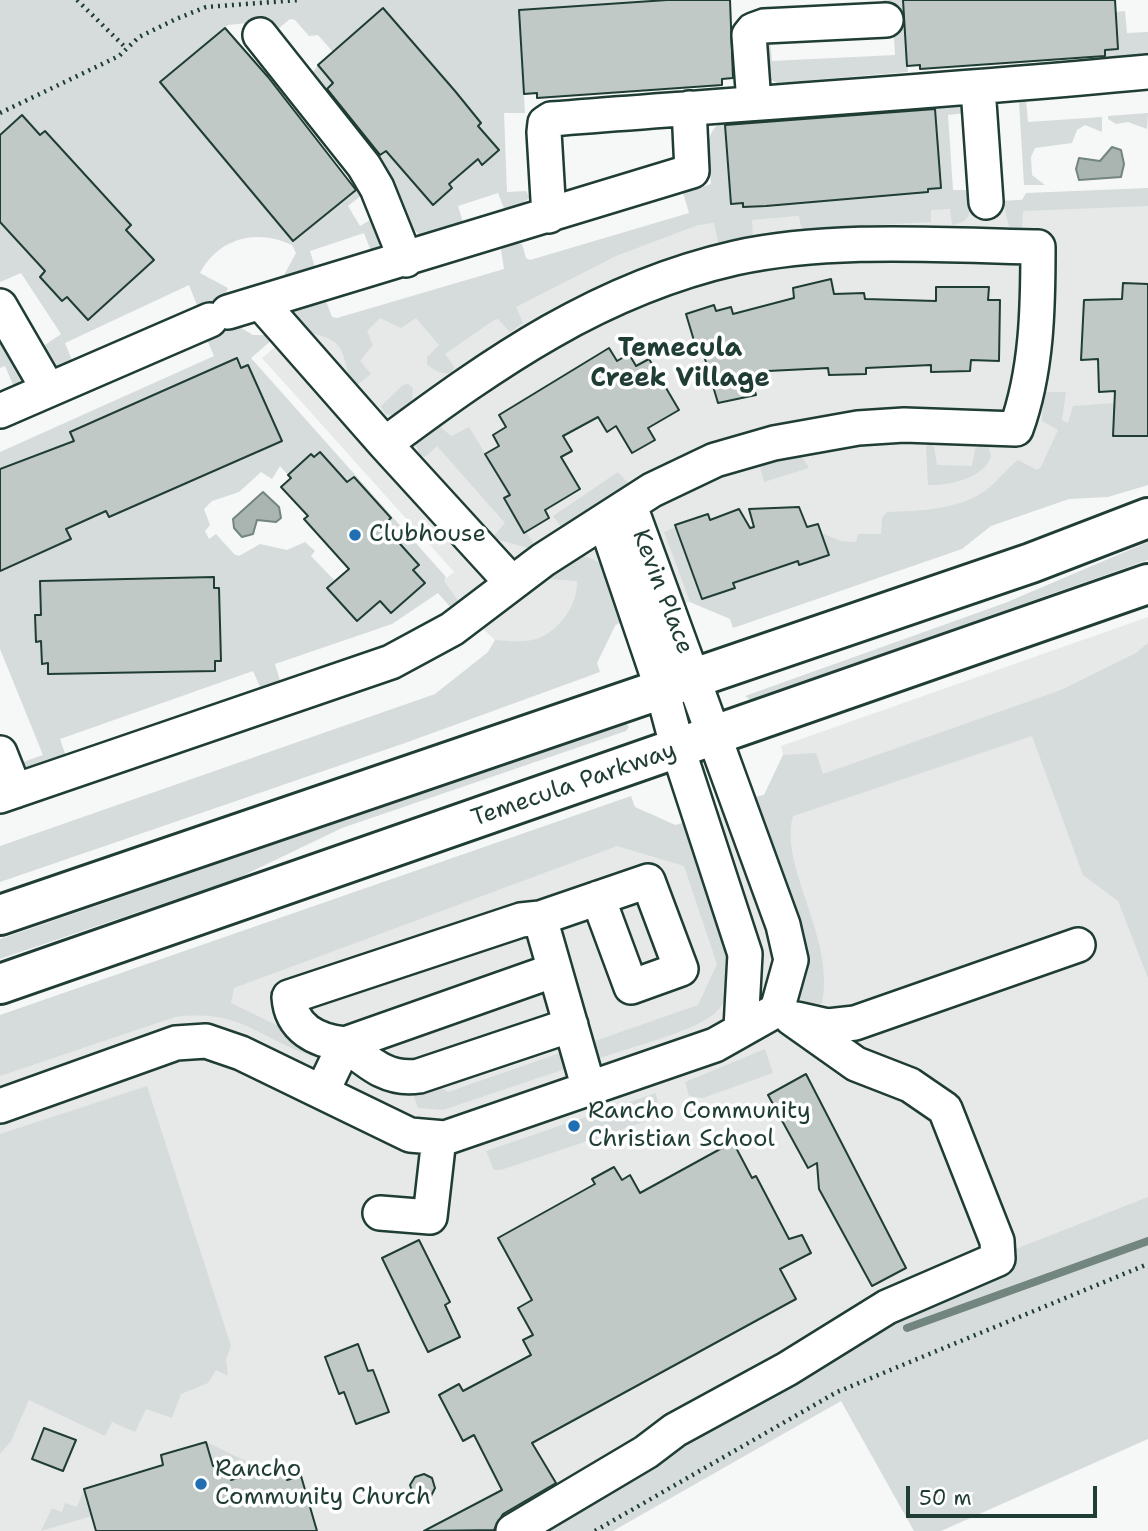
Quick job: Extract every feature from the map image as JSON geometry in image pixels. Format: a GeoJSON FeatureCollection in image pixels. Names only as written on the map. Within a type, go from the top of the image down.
{"type":"FeatureCollection","features":[{"type":"Feature","properties":{"kind":"main road"},"geometry":{"type":"LineString","coordinates":[[0,915],[1031,563],[1148,518]]}},
{"type":"Feature","properties":{"kind":"main road","name":"Temecula Parkway"},"geometry":{"type":"LineString","coordinates":[[0,984],[1148,584]]}},
{"type":"Feature","properties":{"kind":"street"},"geometry":{"type":"LineString","coordinates":[[754,103],[749,35],[753,30],[764,26],[886,20]]}},
{"type":"Feature","properties":{"kind":"street"},"geometry":{"type":"LineString","coordinates":[[260,35],[363,166],[377,188],[406,260]]}},
{"type":"Feature","properties":{"kind":"street"},"geometry":{"type":"LineString","coordinates":[[549,216],[545,123],[551,119],[978,88],[1148,72]]}},
{"type":"Feature","properties":{"kind":"street"},"geometry":{"type":"LineString","coordinates":[[978,88],[986,202]]}},
{"type":"Feature","properties":{"kind":"street"},"geometry":{"type":"LineString","coordinates":[[0,411],[219,316],[692,171],[689,108]]}},
{"type":"Feature","properties":{"kind":"street"},"geometry":{"type":"LineString","coordinates":[[0,753],[8,794],[391,662],[452,629],[512,583],[671,479],[715,460],[817,434],[904,425],[1016,429],[1031,371],[1038,303],[1038,247],[858,246],[735,258],[630,291],[522,345],[385,444]]}},
{"type":"Feature","properties":{"kind":"street"},"geometry":{"type":"LineString","coordinates":[[261,303],[512,583]]}},
{"type":"Feature","properties":{"kind":"street"},"geometry":{"type":"LineString","coordinates":[[0,306],[48,389]]}},
{"type":"Feature","properties":{"kind":"street","name":"Kevin Place"},"geometry":{"type":"LineString","coordinates":[[617,514],[678,683]]}},
{"type":"Feature","properties":{"kind":"street"},"geometry":{"type":"LineString","coordinates":[[678,683],[715,736],[783,925],[791,960],[784,1014]]}},
{"type":"Feature","properties":{"kind":"street"},"geometry":{"type":"LineString","coordinates":[[0,1107],[176,1044],[206,1041],[241,1053],[410,1135],[439,1138],[715,1045],[742,1012],[745,954],[678,749],[678,683]]}},
{"type":"Feature","properties":{"kind":"street"},"geometry":{"type":"LineString","coordinates":[[555,970],[345,1044],[325,1042],[300,1026],[290,1013],[289,997],[521,920],[540,918],[598,898]]}},
{"type":"Feature","properties":{"kind":"street"},"geometry":{"type":"LineString","coordinates":[[540,918],[589,1088]]}},
{"type":"Feature","properties":{"kind":"street"},"geometry":{"type":"LineString","coordinates":[[742,1012],[784,1014],[828,1026],[855,1023],[1078,945]]}},
{"type":"Feature","properties":{"kind":"street"},"geometry":{"type":"LineString","coordinates":[[513,1531],[646,1452],[676,1430],[779,1374],[887,1307],[998,1259],[997,1241],[945,1109],[910,1085],[856,1065],[784,1014]]}},
{"type":"Feature","properties":{"kind":"street"},"geometry":{"type":"LineString","coordinates":[[345,1044],[379,1070],[400,1079],[419,1076],[571,1025]]}},
{"type":"Feature","properties":{"kind":"street"},"geometry":{"type":"LineString","coordinates":[[322,1092],[345,1044]]}},
{"type":"Feature","properties":{"kind":"street"},"geometry":{"type":"LineString","coordinates":[[380,1213],[430,1217],[439,1138]]}},
{"type":"Feature","properties":{"kind":"path"},"geometry":{"type":"LineString","coordinates":[[76,0],[127,49]]}},
{"type":"Feature","properties":{"kind":"path"},"geometry":{"type":"LineString","coordinates":[[0,113],[107,62],[139,37],[206,8],[299,0]]}},
{"type":"Feature","properties":{"kind":"path"},"geometry":{"type":"LineString","coordinates":[[595,1531],[837,1392],[1148,1264]]}},
{"type":"Feature","properties":{"kind":"shaded area"},"geometry":{"type":"Polygon","coordinates":[[[0,0],[667,0],[519,10],[525,113],[504,113],[507,192],[526,191],[530,198],[506,213],[498,193],[458,206],[464,226],[421,236],[414,230],[396,191],[311,75],[318,65],[333,83],[329,87],[390,146],[393,159],[433,205],[452,188],[449,184],[478,159],[482,164],[478,126],[481,123],[430,62],[417,60],[423,53],[384,8],[333,52],[318,35],[309,36],[295,20],[290,19],[278,29],[267,21],[228,25],[161,82],[293,241],[358,188],[362,195],[348,206],[360,226],[375,217],[380,237],[379,246],[371,251],[364,233],[310,251],[315,268],[288,278],[284,275],[296,253],[292,245],[265,237],[252,237],[228,244],[217,251],[200,273],[228,288],[222,301],[199,310],[189,285],[65,343],[72,360],[61,367],[55,366],[43,351],[45,345],[61,334],[21,273],[0,282],[0,0]]]}},
{"type":"Feature","properties":{"kind":"shaded area"},"geometry":{"type":"Polygon","coordinates":[[[883,0],[903,0],[908,72],[777,83],[766,77],[763,44],[770,41],[772,61],[895,55],[892,5],[883,5],[883,0]]]}},
{"type":"Feature","properties":{"kind":"shaded area"},"geometry":{"type":"Polygon","coordinates":[[[1125,11],[1127,33],[1148,32],[1148,55],[1106,59],[1105,50],[1118,49],[1115,12],[1125,11]]]}},
{"type":"Feature","properties":{"kind":"shaded area"},"geometry":{"type":"Polygon","coordinates":[[[1000,97],[1026,99],[1028,122],[1102,117],[1102,132],[1085,125],[1077,130],[1072,143],[1035,148],[1031,157],[1032,175],[1045,185],[1024,185],[1019,102],[996,103],[1000,97]]]}},
{"type":"Feature","properties":{"kind":"shaded area"},"geometry":{"type":"Polygon","coordinates":[[[961,102],[965,113],[948,115],[953,190],[970,190],[971,197],[970,213],[959,223],[952,225],[950,209],[931,210],[931,222],[804,229],[799,216],[752,220],[753,239],[719,246],[714,223],[698,225],[616,256],[516,307],[523,323],[510,332],[498,319],[494,320],[445,354],[454,366],[453,372],[450,373],[440,372],[427,364],[427,357],[439,345],[416,318],[401,328],[380,318],[367,331],[373,345],[360,361],[371,374],[357,385],[349,375],[339,346],[328,338],[308,332],[303,324],[291,319],[296,307],[326,301],[332,317],[337,318],[504,269],[501,249],[512,243],[522,244],[526,258],[530,260],[689,213],[683,193],[711,184],[709,139],[717,125],[725,120],[731,204],[743,203],[743,207],[766,206],[941,187],[935,106],[961,102]]]}},
{"type":"Feature","properties":{"kind":"shaded area"},"geometry":{"type":"Polygon","coordinates":[[[1148,113],[1147,129],[1128,122],[1116,124],[1108,119],[1108,116],[1148,113]]]}},
{"type":"Feature","properties":{"kind":"shaded area"},"geometry":{"type":"Polygon","coordinates":[[[1112,147],[1121,150],[1124,164],[1121,177],[1079,180],[1076,169],[1079,158],[1100,161],[1112,147]]]}},
{"type":"Feature","properties":{"kind":"shaded area"},"geometry":{"type":"Polygon","coordinates":[[[1148,188],[1148,206],[1023,211],[1022,229],[1009,227],[1003,201],[1022,200],[1026,193],[1148,188]]]}},
{"type":"Feature","properties":{"kind":"shaded area"},"geometry":{"type":"Polygon","coordinates":[[[1148,193],[1148,458],[704,608],[690,602],[556,644],[488,652],[495,640],[469,616],[443,581],[454,572],[262,358],[303,324],[328,329],[689,225],[942,204],[1148,193]]]}},
{"type":"Feature","properties":{"kind":"shaded area"},"geometry":{"type":"Polygon","coordinates":[[[236,325],[253,335],[269,335],[273,339],[251,358],[446,577],[444,581],[459,602],[451,608],[438,593],[392,624],[275,664],[281,684],[265,689],[260,687],[253,671],[60,739],[67,759],[33,770],[27,768],[23,762],[43,755],[0,649],[0,452],[214,356],[206,337],[236,325]],[[311,454],[288,475],[280,466],[272,479],[261,472],[239,492],[212,501],[204,509],[210,525],[205,531],[209,539],[216,534],[239,556],[260,544],[287,550],[305,542],[315,551],[311,556],[335,581],[328,588],[379,600],[391,613],[425,583],[413,570],[418,564],[383,525],[390,518],[354,477],[347,482],[311,454]]]}},
{"type":"Feature","properties":{"kind":"shaded area"},"geometry":{"type":"Polygon","coordinates":[[[0,332],[24,375],[21,383],[14,387],[5,366],[0,368],[0,332]]]}},
{"type":"Feature","properties":{"kind":"shaded area"},"geometry":{"type":"Polygon","coordinates":[[[408,384],[413,388],[412,400],[394,416],[385,414],[381,406],[403,385],[408,384]]]}},
{"type":"Feature","properties":{"kind":"shaded area"},"geometry":{"type":"Polygon","coordinates":[[[1044,392],[1066,392],[1062,420],[1068,423],[1073,406],[1114,403],[1114,436],[1148,436],[1148,485],[1108,497],[1069,499],[991,526],[962,549],[733,628],[730,619],[690,602],[664,532],[676,527],[702,599],[734,588],[733,583],[798,561],[800,565],[828,555],[821,533],[841,541],[856,542],[858,534],[881,534],[882,518],[887,512],[925,510],[962,502],[985,491],[1018,460],[1037,470],[1041,467],[1058,430],[1042,421],[1044,392]]]}},
{"type":"Feature","properties":{"kind":"shaded area"},"geometry":{"type":"Polygon","coordinates":[[[436,423],[451,436],[469,427],[510,495],[504,499],[534,544],[538,544],[532,549],[492,538],[505,523],[437,446],[425,457],[420,455],[415,443],[418,435],[436,423]]]}},
{"type":"Feature","properties":{"kind":"shaded area"},"geometry":{"type":"Polygon","coordinates":[[[931,444],[937,465],[972,466],[975,449],[979,446],[988,446],[991,456],[987,464],[974,475],[955,482],[928,485],[926,446],[931,444]]]}},
{"type":"Feature","properties":{"kind":"shaded area"},"geometry":{"type":"Polygon","coordinates":[[[795,455],[803,458],[809,468],[764,482],[759,463],[795,455]]]}},
{"type":"Feature","properties":{"kind":"shaded area"},"geometry":{"type":"Polygon","coordinates":[[[618,472],[629,484],[562,528],[553,516],[618,472]]]}},
{"type":"Feature","properties":{"kind":"shaded area"},"geometry":{"type":"Polygon","coordinates":[[[263,492],[279,507],[281,518],[276,522],[257,520],[253,534],[242,537],[234,528],[233,519],[263,492]]]}},
{"type":"Feature","properties":{"kind":"shaded area"},"geometry":{"type":"Polygon","coordinates":[[[1148,542],[1148,560],[751,700],[745,696],[1005,603],[1148,542]]]}},
{"type":"Feature","properties":{"kind":"shaded area"},"geometry":{"type":"Polygon","coordinates":[[[582,556],[601,564],[607,572],[625,621],[616,624],[597,663],[600,672],[405,743],[0,882],[0,846],[435,694],[488,652],[495,640],[529,641],[547,634],[567,615],[577,590],[577,581],[548,579],[548,571],[582,556]]]}},
{"type":"Feature","properties":{"kind":"shaded area","name":"Rancho Community Christian School"},"geometry":{"type":"Polygon","coordinates":[[[1148,617],[1148,1215],[583,1531],[0,1531],[0,1037],[649,813],[675,825],[764,795],[783,755],[781,746],[1148,617]]]}},
{"type":"Feature","properties":{"kind":"shaded area"},"geometry":{"type":"Polygon","coordinates":[[[1148,643],[1148,978],[1118,901],[1083,875],[1032,736],[793,816],[793,857],[815,929],[824,979],[822,1003],[816,1006],[800,999],[802,978],[797,927],[755,797],[764,795],[783,755],[816,753],[823,774],[1061,690],[1136,653],[1148,643]]]}},
{"type":"Feature","properties":{"kind":"shaded area"},"geometry":{"type":"Polygon","coordinates":[[[626,723],[629,727],[626,731],[342,828],[238,878],[0,959],[0,939],[626,723]]]}},
{"type":"Feature","properties":{"kind":"shaded area"},"geometry":{"type":"Polygon","coordinates":[[[631,796],[635,807],[675,825],[684,823],[721,922],[728,950],[730,976],[726,998],[714,1014],[690,1028],[594,1060],[589,1043],[698,1005],[717,964],[684,866],[617,846],[234,988],[231,1003],[322,1047],[322,1055],[319,1058],[236,1022],[199,1015],[175,1017],[0,1076],[0,1015],[631,796]]]}},
{"type":"Feature","properties":{"kind":"shaded area"},"geometry":{"type":"Polygon","coordinates":[[[765,1049],[773,1073],[703,1098],[689,1096],[685,1082],[765,1049]]]}},
{"type":"Feature","properties":{"kind":"shaded area"},"geometry":{"type":"Polygon","coordinates":[[[563,1052],[568,1068],[443,1110],[418,1108],[412,1091],[427,1079],[448,1092],[563,1052]]]}},
{"type":"Feature","properties":{"kind":"shaded area"},"geometry":{"type":"Polygon","coordinates":[[[147,1086],[231,1346],[226,1359],[228,1376],[216,1370],[208,1383],[181,1394],[172,1418],[146,1409],[135,1432],[112,1422],[105,1436],[29,1400],[11,1441],[0,1454],[0,1134],[147,1086]]]}},
{"type":"Feature","properties":{"kind":"shaded area"},"geometry":{"type":"Polygon","coordinates":[[[656,1093],[659,1110],[653,1119],[501,1170],[494,1170],[486,1151],[656,1093]]]}},
{"type":"Feature","properties":{"kind":"shaded area"},"geometry":{"type":"Polygon","coordinates":[[[1148,1197],[1148,1439],[941,1531],[914,1531],[841,1401],[613,1531],[535,1531],[947,1276],[1148,1197]]]}},
{"type":"Feature","properties":{"kind":"shaded area"},"geometry":{"type":"Polygon","coordinates":[[[206,1442],[265,1470],[231,1480],[226,1463],[213,1466],[206,1442]]]}},
{"type":"Feature","properties":{"kind":"shaded area"},"geometry":{"type":"Polygon","coordinates":[[[84,1489],[92,1516],[41,1531],[52,1508],[62,1512],[65,1503],[77,1507],[84,1489]]]}},
{"type":"Feature","properties":{"kind":"building"},"geometry":{"type":"Polygon","coordinates":[[[667,0],[730,0],[733,78],[722,79],[722,85],[537,98],[537,93],[524,94],[519,10],[667,0]]]}},
{"type":"Feature","properties":{"kind":"building"},"geometry":{"type":"Polygon","coordinates":[[[903,0],[1115,0],[1118,49],[1105,50],[1105,56],[920,69],[920,65],[907,66],[903,0]]]}},
{"type":"Feature","properties":{"kind":"building"},"geometry":{"type":"Polygon","coordinates":[[[383,8],[455,91],[481,123],[478,126],[499,150],[482,165],[478,159],[449,184],[452,188],[433,205],[386,151],[380,155],[327,89],[333,83],[318,65],[383,8]]]}},
{"type":"Feature","properties":{"kind":"building"},"geometry":{"type":"Polygon","coordinates":[[[225,28],[268,77],[356,190],[293,241],[160,82],[225,28]]]}},
{"type":"Feature","properties":{"kind":"building"},"geometry":{"type":"Polygon","coordinates":[[[935,109],[941,188],[928,189],[928,192],[766,206],[743,207],[743,203],[731,204],[725,125],[935,109]]]}},
{"type":"Feature","properties":{"kind":"building"},"geometry":{"type":"Polygon","coordinates":[[[22,115],[40,135],[45,131],[131,225],[126,230],[154,260],[88,320],[67,297],[62,301],[40,277],[45,271],[0,222],[0,135],[22,115]]]}},
{"type":"Feature","properties":{"kind":"building"},"geometry":{"type":"Polygon","coordinates":[[[831,279],[834,294],[864,293],[865,299],[936,301],[936,287],[989,287],[988,300],[1000,300],[999,361],[971,360],[970,371],[931,372],[931,365],[866,368],[866,374],[829,375],[828,368],[768,371],[769,376],[752,381],[756,395],[718,403],[700,342],[695,344],[686,314],[714,305],[716,311],[731,307],[733,314],[794,298],[793,288],[831,279]]]}},
{"type":"Feature","properties":{"kind":"building"},"geometry":{"type":"Polygon","coordinates":[[[1123,283],[1148,284],[1148,436],[1113,436],[1115,391],[1099,392],[1098,359],[1081,360],[1084,300],[1122,299],[1123,283]]]}},
{"type":"Feature","properties":{"kind":"building"},"geometry":{"type":"Polygon","coordinates":[[[609,348],[617,361],[629,354],[636,366],[649,359],[679,410],[648,428],[655,440],[632,453],[616,426],[607,432],[598,417],[563,436],[572,451],[561,457],[580,489],[545,510],[549,518],[524,533],[504,498],[510,495],[485,454],[499,446],[493,435],[506,427],[499,415],[609,348]]]}},
{"type":"Feature","properties":{"kind":"building"},"geometry":{"type":"Polygon","coordinates":[[[237,358],[241,368],[248,365],[282,441],[109,517],[106,511],[66,529],[71,539],[0,571],[0,469],[74,441],[70,432],[237,358]]]}},
{"type":"Feature","properties":{"kind":"building","name":"Clubhouse"},"geometry":{"type":"Polygon","coordinates":[[[320,452],[347,482],[354,477],[391,518],[383,525],[419,565],[413,570],[425,583],[391,613],[380,601],[357,621],[327,588],[349,569],[304,519],[308,516],[281,487],[291,478],[288,475],[311,454],[314,457],[320,452]]]}},
{"type":"Feature","properties":{"kind":"building"},"geometry":{"type":"Polygon","coordinates":[[[799,507],[807,527],[818,524],[829,555],[799,565],[798,561],[733,583],[735,588],[702,599],[675,525],[708,514],[710,520],[739,509],[750,528],[754,527],[749,509],[799,507]]]}},
{"type":"Feature","properties":{"kind":"building"},"geometry":{"type":"Polygon","coordinates":[[[214,577],[214,588],[219,588],[221,661],[215,661],[215,671],[48,674],[48,663],[42,664],[41,641],[36,642],[35,615],[41,615],[40,581],[214,577]]]}},
{"type":"Feature","properties":{"kind":"building"},"geometry":{"type":"Polygon","coordinates":[[[806,1074],[906,1268],[872,1286],[819,1189],[817,1163],[808,1168],[768,1095],[806,1074]]]}},
{"type":"Feature","properties":{"kind":"building"},"geometry":{"type":"Polygon","coordinates":[[[733,1142],[752,1178],[756,1176],[789,1239],[802,1235],[811,1253],[780,1269],[796,1299],[532,1443],[556,1483],[503,1514],[494,1530],[424,1531],[502,1490],[474,1435],[463,1441],[439,1395],[459,1384],[463,1391],[531,1355],[523,1340],[533,1335],[518,1308],[532,1300],[498,1238],[595,1184],[592,1179],[614,1167],[622,1180],[630,1175],[640,1193],[733,1142]]]}},
{"type":"Feature","properties":{"kind":"building"},"geometry":{"type":"Polygon","coordinates":[[[419,1240],[450,1302],[445,1305],[460,1337],[428,1352],[382,1258],[419,1240]]]}},
{"type":"Feature","properties":{"kind":"building"},"geometry":{"type":"Polygon","coordinates":[[[358,1344],[368,1371],[373,1370],[389,1412],[356,1424],[344,1392],[339,1394],[325,1357],[358,1344]]]}},
{"type":"Feature","properties":{"kind":"building"},"geometry":{"type":"Polygon","coordinates":[[[44,1428],[76,1440],[63,1471],[32,1459],[44,1428]]]}},
{"type":"Feature","properties":{"kind":"building","name":"Rancho Community Church"},"geometry":{"type":"Polygon","coordinates":[[[206,1442],[213,1466],[226,1463],[231,1480],[282,1465],[287,1480],[301,1476],[317,1531],[96,1531],[84,1489],[163,1465],[161,1455],[206,1442]]]}},
{"type":"Feature","properties":{"kind":"building"},"geometry":{"type":"Polygon","coordinates":[[[424,1474],[432,1478],[435,1488],[427,1504],[413,1494],[410,1485],[415,1477],[424,1474]]]}},
{"type":"Feature","properties":{"kind":"waterway"},"geometry":{"type":"LineString","coordinates":[[907,1328],[1148,1241]]}},
{"type":"Feature","properties":{"kind":"place","name":"Clubhouse"},"geometry":{"type":"Point","coordinates":[355,535]}},
{"type":"Feature","properties":{"kind":"place","name":"Rancho Community Christian School"},"geometry":{"type":"Point","coordinates":[574,1126]}},
{"type":"Feature","properties":{"kind":"place","name":"Rancho Community Church"},"geometry":{"type":"Point","coordinates":[201,1484]}},
{"type":"Feature","properties":{"kind":"district","name":"Temecula Creek Village"},"geometry":{"type":"Point","coordinates":[680,364]}}]}
